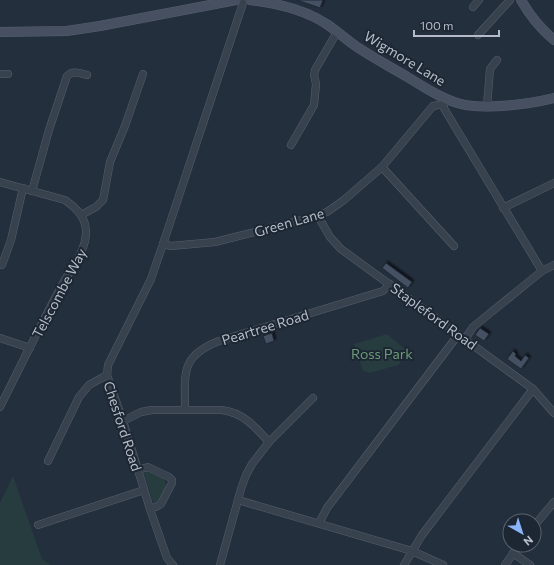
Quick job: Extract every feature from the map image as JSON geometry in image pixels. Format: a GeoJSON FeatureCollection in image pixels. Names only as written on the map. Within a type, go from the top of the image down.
{"type":"FeatureCollection","features":[{"type":"Feature","properties":{"kind":"street"},"geometry":{"type":"LineString","coordinates":[[0,32],[66,31],[236,0]]}},
{"type":"Feature","properties":{"kind":"street","name":"Chesford Road"},"geometry":{"type":"LineString","coordinates":[[172,565],[167,558],[150,509],[107,375],[108,365],[151,279],[244,0]]}},
{"type":"Feature","properties":{"kind":"street","name":"Wigmore Lane"},"geometry":{"type":"LineString","coordinates":[[250,0],[269,1],[327,24],[357,47],[445,101],[474,106],[487,106],[537,102],[554,98]]}},
{"type":"Feature","properties":{"kind":"street"},"geometry":{"type":"LineString","coordinates":[[473,7],[479,0]]}},
{"type":"Feature","properties":{"kind":"street"},"geometry":{"type":"LineString","coordinates":[[478,35],[510,0]]}},
{"type":"Feature","properties":{"kind":"street"},"geometry":{"type":"LineString","coordinates":[[521,0],[539,27],[554,40]]}},
{"type":"Feature","properties":{"kind":"street"},"geometry":{"type":"LineString","coordinates":[[291,145],[314,105],[316,84],[314,75],[315,70],[337,32]]}},
{"type":"Feature","properties":{"kind":"street"},"geometry":{"type":"LineString","coordinates":[[487,106],[490,69],[497,60]]}},
{"type":"Feature","properties":{"kind":"street"},"geometry":{"type":"LineString","coordinates":[[32,191],[50,126],[67,76],[76,72],[87,75]]}},
{"type":"Feature","properties":{"kind":"street"},"geometry":{"type":"LineString","coordinates":[[0,74],[8,74]]}},
{"type":"Feature","properties":{"kind":"street"},"geometry":{"type":"LineString","coordinates":[[0,182],[65,200],[74,206],[82,215],[96,207],[103,200],[110,162],[125,126],[143,74]]}},
{"type":"Feature","properties":{"kind":"street"},"geometry":{"type":"LineString","coordinates":[[445,101],[445,110],[542,271]]}},
{"type":"Feature","properties":{"kind":"street","name":"Green Lane"},"geometry":{"type":"LineString","coordinates":[[163,244],[171,246],[215,242],[318,216],[336,206],[382,167],[429,110],[433,106],[445,101]]}},
{"type":"Feature","properties":{"kind":"street"},"geometry":{"type":"LineString","coordinates":[[382,167],[454,246]]}},
{"type":"Feature","properties":{"kind":"street"},"geometry":{"type":"LineString","coordinates":[[503,208],[554,183]]}},
{"type":"Feature","properties":{"kind":"street"},"geometry":{"type":"LineString","coordinates":[[2,265],[11,240],[23,188]]}},
{"type":"Feature","properties":{"kind":"street","name":"Telscombe Way"},"geometry":{"type":"LineString","coordinates":[[0,407],[84,245],[86,230],[82,215]]}},
{"type":"Feature","properties":{"kind":"street","name":"Stapleford Road"},"geometry":{"type":"LineString","coordinates":[[318,216],[330,237],[341,249],[532,389],[554,413]]}},
{"type":"Feature","properties":{"kind":"street"},"geometry":{"type":"LineString","coordinates":[[465,339],[473,327],[542,271],[554,265]]}},
{"type":"Feature","properties":{"kind":"street","name":"Peartree Road"},"geometry":{"type":"LineString","coordinates":[[185,409],[187,367],[195,354],[203,348],[218,341],[383,291],[390,284]]}},
{"type":"Feature","properties":{"kind":"street"},"geometry":{"type":"LineString","coordinates":[[319,523],[326,508],[458,335]]}},
{"type":"Feature","properties":{"kind":"street"},"geometry":{"type":"LineString","coordinates":[[0,338],[30,348]]}},
{"type":"Feature","properties":{"kind":"street"},"geometry":{"type":"LineString","coordinates":[[48,461],[79,397],[90,385],[107,375]]}},
{"type":"Feature","properties":{"kind":"street"},"geometry":{"type":"LineString","coordinates":[[404,565],[426,529],[532,389]]}},
{"type":"Feature","properties":{"kind":"street"},"geometry":{"type":"LineString","coordinates":[[220,565],[246,475],[269,442],[313,398]]}},
{"type":"Feature","properties":{"kind":"street"},"geometry":{"type":"LineString","coordinates":[[123,421],[141,412],[152,410],[222,410],[236,413],[250,422],[269,442]]}},
{"type":"Feature","properties":{"kind":"street"},"geometry":{"type":"LineString","coordinates":[[138,470],[148,467],[169,477],[172,480],[172,483],[161,504],[150,509]]}},
{"type":"Feature","properties":{"kind":"street"},"geometry":{"type":"LineString","coordinates":[[38,525],[144,490]]}},
{"type":"Feature","properties":{"kind":"street"},"geometry":{"type":"LineString","coordinates":[[238,500],[412,550],[443,565]]}},
{"type":"Feature","properties":{"kind":"street"},"geometry":{"type":"LineString","coordinates":[[542,516],[554,502]]}},
{"type":"Feature","properties":{"kind":"street"},"geometry":{"type":"LineString","coordinates":[[505,565],[513,553],[530,565]]}},
{"type":"Feature","properties":{"kind":"green space","name":"Ross Park"},"geometry":{"type":"Polygon","coordinates":[[[387,334],[408,352],[398,365],[370,373],[363,371],[354,344],[387,334]]]}},
{"type":"Feature","properties":{"kind":"green space"},"geometry":{"type":"Polygon","coordinates":[[[146,470],[164,479],[167,486],[157,503],[153,502],[144,474],[146,470]]]}},
{"type":"Feature","properties":{"kind":"green space"},"geometry":{"type":"Polygon","coordinates":[[[13,476],[42,559],[51,565],[0,565],[0,503],[13,476]]]}},
{"type":"Feature","properties":{"kind":"building"},"geometry":{"type":"Polygon","coordinates":[[[297,0],[323,0],[320,8],[297,0]]]}},
{"type":"Feature","properties":{"kind":"building"},"geometry":{"type":"Polygon","coordinates":[[[386,263],[412,282],[408,288],[382,268],[386,263]]]}},
{"type":"Feature","properties":{"kind":"building"},"geometry":{"type":"Polygon","coordinates":[[[480,328],[489,334],[484,341],[475,335],[480,328]]]}},
{"type":"Feature","properties":{"kind":"building"},"geometry":{"type":"Polygon","coordinates":[[[272,333],[274,341],[266,344],[263,336],[272,333]]]}},
{"type":"Feature","properties":{"kind":"building"},"geometry":{"type":"Polygon","coordinates":[[[513,351],[516,354],[515,356],[521,361],[525,355],[529,358],[521,369],[507,359],[513,351]]]}}]}
